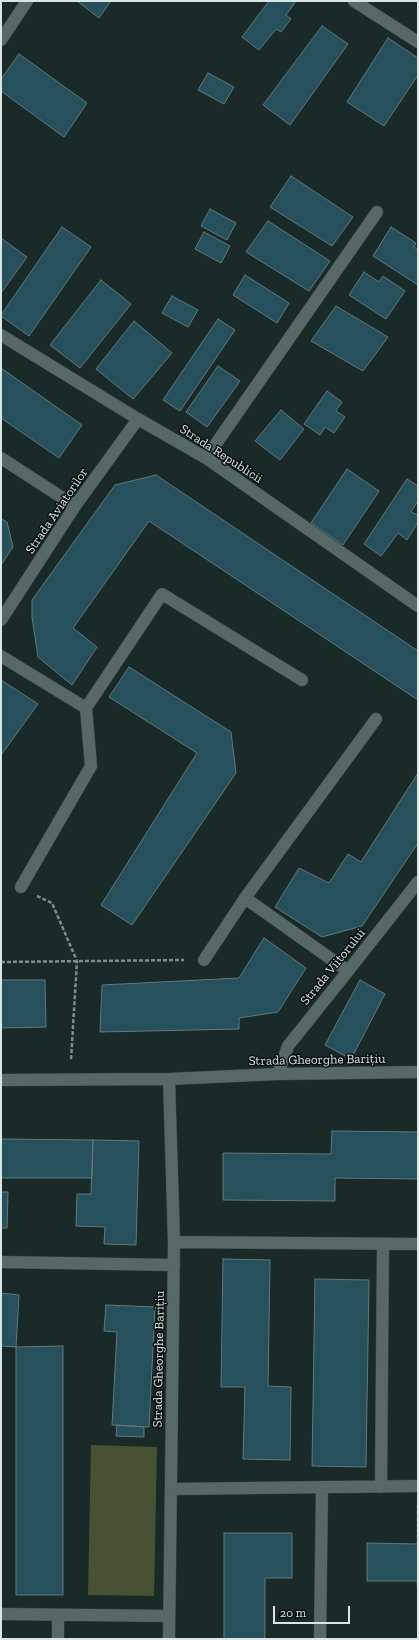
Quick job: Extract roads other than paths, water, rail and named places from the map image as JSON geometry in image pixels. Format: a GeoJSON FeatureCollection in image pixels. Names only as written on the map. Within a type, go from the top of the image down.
{"type":"FeatureCollection","features":[{"type":"Feature","properties":{"kind":"street"},"geometry":{"type":"LineString","coordinates":[[1,40],[27,1]]}},
{"type":"Feature","properties":{"kind":"street"},"geometry":{"type":"LineString","coordinates":[[354,1],[418,42]]}},
{"type":"Feature","properties":{"kind":"street"},"geometry":{"type":"LineString","coordinates":[[206,458],[377,212]]}},
{"type":"Feature","properties":{"kind":"street","name":"Strada Republicii"},"geometry":{"type":"LineString","coordinates":[[1,335],[138,419],[206,458],[418,606]]}},
{"type":"Feature","properties":{"kind":"street","name":"Strada Aviatorilor"},"geometry":{"type":"LineString","coordinates":[[1,620],[75,506],[138,419]]}},
{"type":"Feature","properties":{"kind":"street"},"geometry":{"type":"LineString","coordinates":[[1,458],[75,506]]}},
{"type":"Feature","properties":{"kind":"street"},"geometry":{"type":"LineString","coordinates":[[21,888],[91,766],[86,708],[162,594],[302,680]]}},
{"type":"Feature","properties":{"kind":"street"},"geometry":{"type":"LineString","coordinates":[[1,656],[86,708]]}},
{"type":"Feature","properties":{"kind":"street"},"geometry":{"type":"LineString","coordinates":[[204,960],[246,898],[376,719]]}},
{"type":"Feature","properties":{"kind":"street","name":"Strada Viitorului"},"geometry":{"type":"LineString","coordinates":[[278,1074],[288,1046],[418,882]]}},
{"type":"Feature","properties":{"kind":"street"},"geometry":{"type":"LineString","coordinates":[[246,898],[348,972]]}},
{"type":"Feature","properties":{"kind":"street","name":"Strada Gheorghe Barițiu"},"geometry":{"type":"LineString","coordinates":[[1,1080],[169,1079],[278,1074],[418,1072]]}},
{"type":"Feature","properties":{"kind":"street","name":"Strada Gheorghe Barițiu"},"geometry":{"type":"LineString","coordinates":[[169,1079],[174,1242],[169,1639]]}},
{"type":"Feature","properties":{"kind":"street"},"geometry":{"type":"LineString","coordinates":[[174,1242],[418,1244]]}},
{"type":"Feature","properties":{"kind":"street"},"geometry":{"type":"LineString","coordinates":[[381,1486],[383,1244]]}},
{"type":"Feature","properties":{"kind":"street"},"geometry":{"type":"LineString","coordinates":[[1,1262],[174,1265]]}},
{"type":"Feature","properties":{"kind":"street"},"geometry":{"type":"LineString","coordinates":[[171,1489],[418,1486]]}},
{"type":"Feature","properties":{"kind":"street"},"geometry":{"type":"LineString","coordinates":[[320,1639],[322,1488]]}},
{"type":"Feature","properties":{"kind":"street"},"geometry":{"type":"LineString","coordinates":[[1,1614],[169,1616]]}},
{"type":"Feature","properties":{"kind":"street"},"geometry":{"type":"LineString","coordinates":[[58,1614],[58,1639]]}}]}
